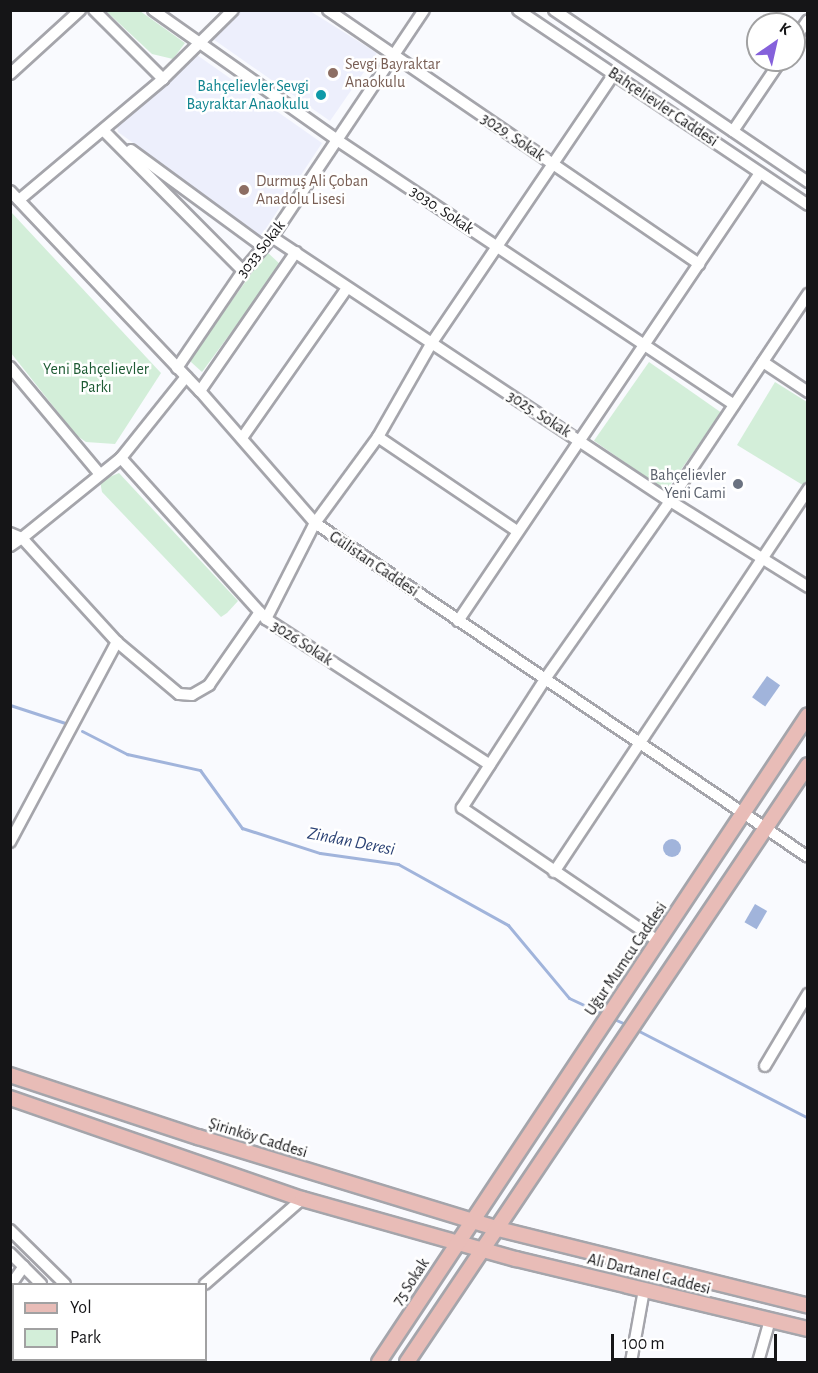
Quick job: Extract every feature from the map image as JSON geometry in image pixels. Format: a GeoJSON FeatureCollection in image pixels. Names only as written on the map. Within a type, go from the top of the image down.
{"type":"FeatureCollection","features":[{"type":"Feature","properties":{"kind":"main road","name":"Uğur Mumcu Caddesi"},"geometry":{"type":"LineString","coordinates":[[470,1220],[743,815],[807,715]]}},
{"type":"Feature","properties":{"kind":"main road"},"geometry":{"type":"LineString","coordinates":[[407,1362],[807,765]]}},
{"type":"Feature","properties":{"kind":"main road","name":"Şirinköy Caddesi"},"geometry":{"type":"LineString","coordinates":[[10,1075],[498,1228]]}},
{"type":"Feature","properties":{"kind":"main road"},"geometry":{"type":"LineString","coordinates":[[10,1098],[302,1199],[482,1250]]}},
{"type":"Feature","properties":{"kind":"main road","name":"75 Sokak"},"geometry":{"type":"LineString","coordinates":[[379,1362],[470,1220]]}},
{"type":"Feature","properties":{"kind":"main road","name":"Ali Dartanel Caddesi"},"geometry":{"type":"LineString","coordinates":[[498,1228],[807,1306]]}},
{"type":"Feature","properties":{"kind":"main road","name":"Ali Dartanel Caddesi"},"geometry":{"type":"LineString","coordinates":[[482,1250],[807,1329]]}},
{"type":"Feature","properties":{"kind":"street"},"geometry":{"type":"LineString","coordinates":[[10,74],[80,10]]}},
{"type":"Feature","properties":{"kind":"street"},"geometry":{"type":"LineString","coordinates":[[94,10],[163,79]]}},
{"type":"Feature","properties":{"kind":"street","name":"3030. Sokak"},"geometry":{"type":"LineString","coordinates":[[153,10],[337,140],[734,405]]}},
{"type":"Feature","properties":{"kind":"street"},"geometry":{"type":"LineString","coordinates":[[15,195],[104,131],[163,79],[233,10]]}},
{"type":"Feature","properties":{"kind":"street","name":"3029. Sokak"},"geometry":{"type":"LineString","coordinates":[[328,10],[699,264]]}},
{"type":"Feature","properties":{"kind":"street","name":"3033 Sokak"},"geometry":{"type":"LineString","coordinates":[[177,368],[243,271],[272,237],[424,10]]}},
{"type":"Feature","properties":{"kind":"street","name":"Bahçelievler Caddesi"},"geometry":{"type":"LineString","coordinates":[[518,10],[807,205]]}},
{"type":"Feature","properties":{"kind":"street","name":"Bahçelievler Caddesi"},"geometry":{"type":"LineString","coordinates":[[554,10],[807,182]]}},
{"type":"Feature","properties":{"kind":"street"},"geometry":{"type":"LineString","coordinates":[[733,131],[773,72]]}},
{"type":"Feature","properties":{"kind":"street"},"geometry":{"type":"LineString","coordinates":[[10,533],[22,538],[117,642],[163,683],[179,694],[192,695],[209,686],[263,616],[315,523],[378,437],[431,344],[499,248],[614,74]]}},
{"type":"Feature","properties":{"kind":"street"},"geometry":{"type":"LineString","coordinates":[[104,131],[262,246]]}},
{"type":"Feature","properties":{"kind":"street"},"geometry":{"type":"LineString","coordinates":[[104,131],[243,271]]}},
{"type":"Feature","properties":{"kind":"street"},"geometry":{"type":"LineString","coordinates":[[458,621],[760,173]]}},
{"type":"Feature","properties":{"kind":"street","name":"Gülistan Caddesi"},"geometry":{"type":"LineString","coordinates":[[15,195],[200,391],[315,523],[637,744],[807,857]]}},
{"type":"Feature","properties":{"kind":"street","name":"3025. Sokak"},"geometry":{"type":"LineString","coordinates":[[272,237],[670,501],[807,586]]}},
{"type":"Feature","properties":{"kind":"street","name":"3033 Sokak"},"geometry":{"type":"LineString","coordinates":[[200,391],[296,252]]}},
{"type":"Feature","properties":{"kind":"street"},"geometry":{"type":"LineString","coordinates":[[242,438],[347,288]]}},
{"type":"Feature","properties":{"kind":"street"},"geometry":{"type":"LineString","coordinates":[[658,941],[462,808],[545,679],[670,501],[807,294]]}},
{"type":"Feature","properties":{"kind":"street"},"geometry":{"type":"LineString","coordinates":[[763,362],[807,392]]}},
{"type":"Feature","properties":{"kind":"street"},"geometry":{"type":"LineString","coordinates":[[10,367],[99,473]]}},
{"type":"Feature","properties":{"kind":"street"},"geometry":{"type":"LineString","coordinates":[[10,546],[99,473],[121,458],[186,377]]}},
{"type":"Feature","properties":{"kind":"street"},"geometry":{"type":"LineString","coordinates":[[378,437],[517,531]]}},
{"type":"Feature","properties":{"kind":"street","name":"3026 Sokak"},"geometry":{"type":"LineString","coordinates":[[121,458],[263,616],[490,765]]}},
{"type":"Feature","properties":{"kind":"street"},"geometry":{"type":"LineString","coordinates":[[555,872],[637,744],[807,489]]}},
{"type":"Feature","properties":{"kind":"street"},"geometry":{"type":"LineString","coordinates":[[10,842],[117,642]]}},
{"type":"Feature","properties":{"kind":"street"},"geometry":{"type":"LineString","coordinates":[[765,1065],[807,994]]}},
{"type":"Feature","properties":{"kind":"street"},"geometry":{"type":"LineString","coordinates":[[206,1283],[302,1199]]}},
{"type":"Feature","properties":{"kind":"street"},"geometry":{"type":"LineString","coordinates":[[10,1230],[64,1283]]}},
{"type":"Feature","properties":{"kind":"street"},"geometry":{"type":"LineString","coordinates":[[10,1253],[40,1283]]}},
{"type":"Feature","properties":{"kind":"street"},"geometry":{"type":"LineString","coordinates":[[12,1283],[24,1266]]}},
{"type":"Feature","properties":{"kind":"street"},"geometry":{"type":"LineString","coordinates":[[631,1362],[644,1290]]}},
{"type":"Feature","properties":{"kind":"street"},"geometry":{"type":"LineString","coordinates":[[758,1362],[770,1320]]}},
{"type":"Feature","properties":{"kind":"shaded area"},"geometry":{"type":"Polygon","coordinates":[[[241,11],[310,11],[377,53],[330,121],[213,39],[241,11]]]}},
{"type":"Feature","properties":{"kind":"shaded area","name":"Durmuş Ali Çoban Anadolu Lisesi"},"geometry":{"type":"Polygon","coordinates":[[[197,55],[322,143],[261,236],[118,132],[117,124],[197,55]]]}},
{"type":"Feature","properties":{"kind":"green space"},"geometry":{"type":"Polygon","coordinates":[[[106,11],[140,11],[185,43],[173,59],[152,54],[106,11]]]}},
{"type":"Feature","properties":{"kind":"green space","name":"Yeni Bahçelievler Parkı"},"geometry":{"type":"Polygon","coordinates":[[[11,212],[161,373],[115,444],[86,442],[76,435],[11,353],[11,212]]]}},
{"type":"Feature","properties":{"kind":"green space"},"geometry":{"type":"Polygon","coordinates":[[[267,252],[281,265],[202,372],[191,362],[191,357],[267,252]]]}},
{"type":"Feature","properties":{"kind":"green space"},"geometry":{"type":"Polygon","coordinates":[[[649,362],[721,412],[666,491],[594,441],[649,362]]]}},
{"type":"Feature","properties":{"kind":"green space"},"geometry":{"type":"Polygon","coordinates":[[[775,382],[807,402],[806,487],[737,445],[775,382]]]}},
{"type":"Feature","properties":{"kind":"green space"},"geometry":{"type":"Polygon","coordinates":[[[119,473],[238,601],[227,613],[221,617],[102,492],[100,481],[119,473]]]}},
{"type":"Feature","properties":{"kind":"water"},"geometry":{"type":"Polygon","coordinates":[[[767,676],[780,685],[765,706],[752,697],[767,676]]]}},
{"type":"Feature","properties":{"kind":"water"},"geometry":{"type":"Polygon","coordinates":[[[672,839],[678,842],[681,848],[678,854],[672,857],[666,854],[663,848],[666,842],[672,839]]]}},
{"type":"Feature","properties":{"kind":"water"},"geometry":{"type":"Polygon","coordinates":[[[755,904],[767,911],[757,929],[744,922],[755,904]]]}},
{"type":"Feature","properties":{"kind":"waterway","name":"Zindan Deresi"},"geometry":{"type":"LineString","coordinates":[[10,705],[65,723]]}},
{"type":"Feature","properties":{"kind":"waterway","name":"Zindan Deresi"},"geometry":{"type":"LineString","coordinates":[[82,731],[127,754],[200,770],[242,828],[320,853],[398,864],[508,925],[569,998],[601,1013]]}},
{"type":"Feature","properties":{"kind":"waterway","name":"Zindan Deresi"},"geometry":{"type":"LineString","coordinates":[[614,1019],[625,1024]]}},
{"type":"Feature","properties":{"kind":"waterway","name":"Zindan Deresi"},"geometry":{"type":"LineString","coordinates":[[637,1030],[808,1118]]}},
{"type":"Feature","properties":{"kind":"place","name":"Sevgi Bayraktar Anaokulu"},"geometry":{"type":"Point","coordinates":[333,73]}},
{"type":"Feature","properties":{"kind":"place","name":"Bahçelievler Sevgi Bayraktar Anaokulu"},"geometry":{"type":"Point","coordinates":[321,95]}},
{"type":"Feature","properties":{"kind":"place","name":"Durmuş Ali Çoban Anadolu Lisesi"},"geometry":{"type":"Point","coordinates":[244,190]}},
{"type":"Feature","properties":{"kind":"place","name":"Bahçelievler Yeni Cami"},"geometry":{"type":"Point","coordinates":[738,484]}}]}
